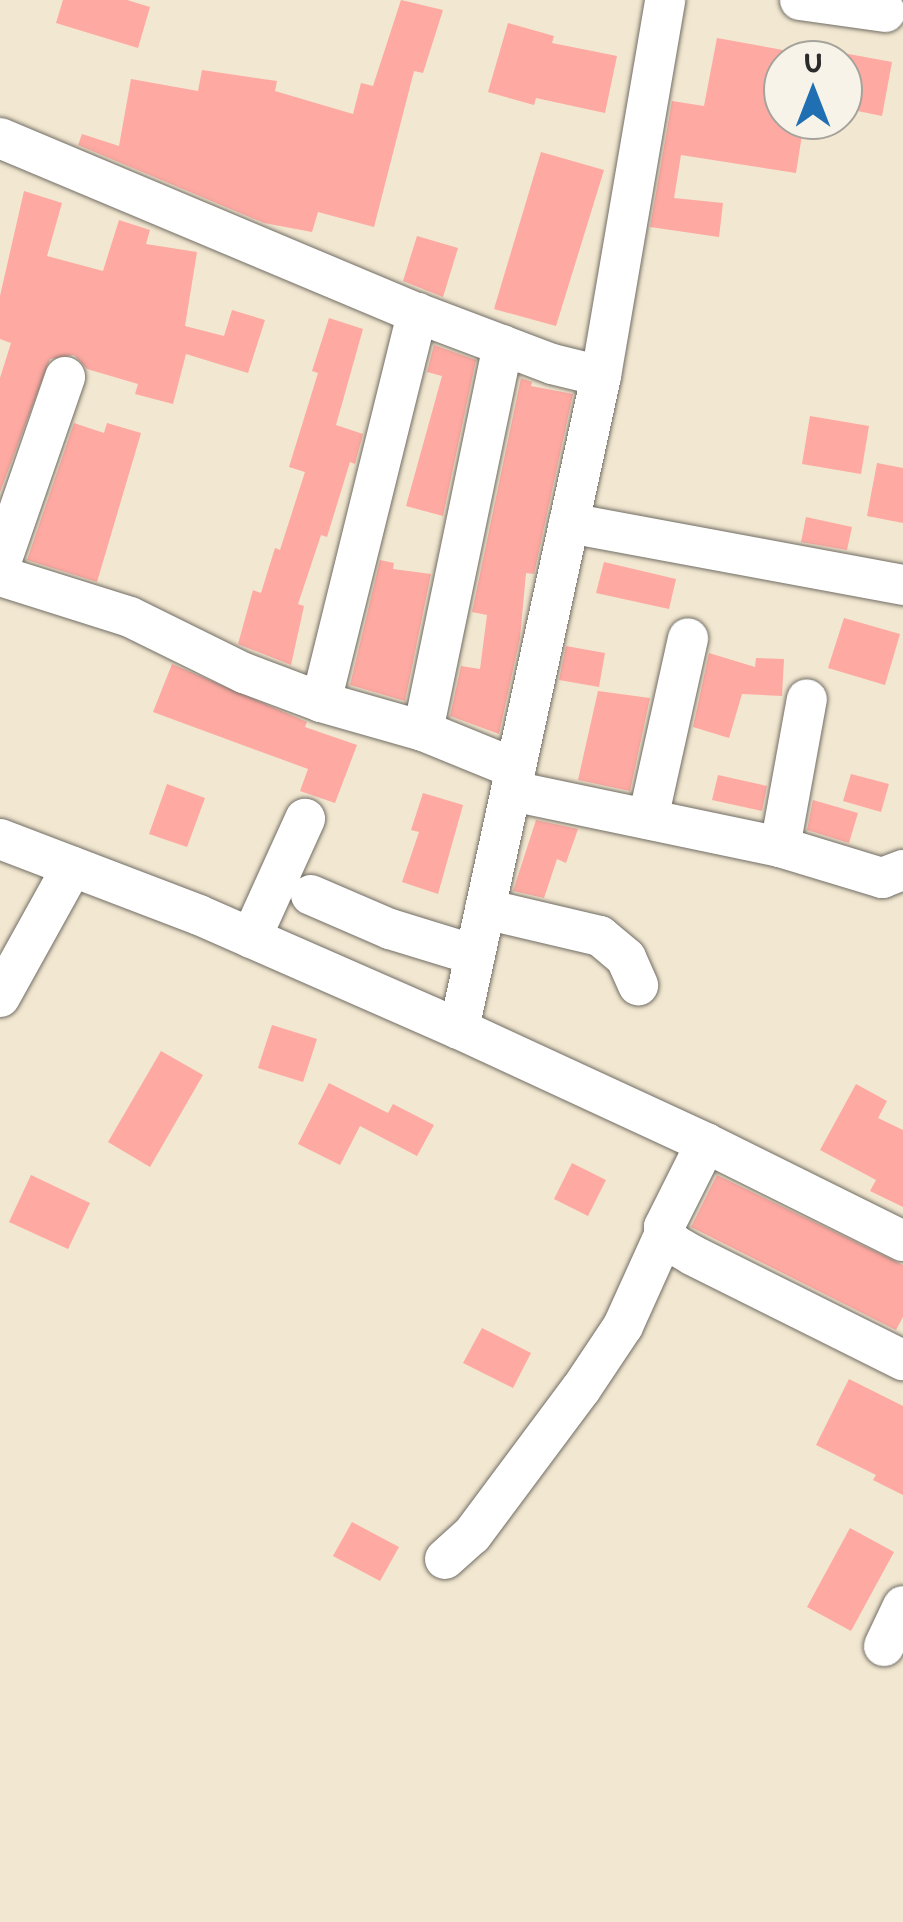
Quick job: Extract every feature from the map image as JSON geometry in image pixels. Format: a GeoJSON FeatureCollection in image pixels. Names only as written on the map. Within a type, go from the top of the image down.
{"type":"FeatureCollection","features":[{"type":"Feature","properties":{"kind":"street"},"geometry":{"type":"LineString","coordinates":[[458,1029],[601,376],[665,0]]}},
{"type":"Feature","properties":{"kind":"street"},"geometry":{"type":"LineString","coordinates":[[800,0],[886,12]]}},
{"type":"Feature","properties":{"kind":"street"},"geometry":{"type":"LineString","coordinates":[[0,138],[417,313],[601,376]]}},
{"type":"Feature","properties":{"kind":"street"},"geometry":{"type":"LineString","coordinates":[[322,702],[417,313]]}},
{"type":"Feature","properties":{"kind":"street"},"geometry":{"type":"LineString","coordinates":[[424,731],[502,345]]}},
{"type":"Feature","properties":{"kind":"street"},"geometry":{"type":"LineString","coordinates":[[0,564],[65,378]]}},
{"type":"Feature","properties":{"kind":"street"},"geometry":{"type":"LineString","coordinates":[[569,523],[903,584]]}},
{"type":"Feature","properties":{"kind":"street"},"geometry":{"type":"LineString","coordinates":[[0,576],[130,617],[211,659],[322,702],[424,731],[514,780],[648,819],[780,847],[882,878],[898,876],[903,870]]}},
{"type":"Feature","properties":{"kind":"street"},"geometry":{"type":"LineString","coordinates":[[648,819],[688,638]]}},
{"type":"Feature","properties":{"kind":"street"},"geometry":{"type":"LineString","coordinates":[[780,847],[807,699]]}},
{"type":"Feature","properties":{"kind":"street"},"geometry":{"type":"LineString","coordinates":[[251,938],[305,819]]}},
{"type":"Feature","properties":{"kind":"street"},"geometry":{"type":"LineString","coordinates":[[0,839],[251,938],[458,1029],[706,1143],[903,1242]]}},
{"type":"Feature","properties":{"kind":"street"},"geometry":{"type":"LineString","coordinates":[[0,996],[72,867]]}},
{"type":"Feature","properties":{"kind":"street"},"geometry":{"type":"LineString","coordinates":[[311,895],[390,929],[475,955]]}},
{"type":"Feature","properties":{"kind":"street"},"geometry":{"type":"LineString","coordinates":[[485,909],[600,936],[626,958],[638,985]]}},
{"type":"Feature","properties":{"kind":"street"},"geometry":{"type":"LineString","coordinates":[[444,1559],[472,1535],[624,1326],[664,1235],[666,1222],[706,1143]]}},
{"type":"Feature","properties":{"kind":"street"},"geometry":{"type":"LineString","coordinates":[[664,1235],[692,1255],[903,1360]]}},
{"type":"Feature","properties":{"kind":"street"},"geometry":{"type":"LineString","coordinates":[[884,1646],[903,1606]]}},
{"type":"Feature","properties":{"kind":"building"},"geometry":{"type":"Polygon","coordinates":[[[63,0],[127,0],[150,7],[138,48],[56,23],[63,0]]]}},
{"type":"Feature","properties":{"kind":"building"},"geometry":{"type":"Polygon","coordinates":[[[401,0],[443,10],[423,73],[414,71],[374,227],[318,212],[312,232],[264,223],[78,145],[82,134],[119,146],[131,79],[198,91],[202,70],[277,81],[275,91],[353,114],[361,83],[373,86],[401,0]]]}},
{"type":"Feature","properties":{"kind":"building"},"geometry":{"type":"Polygon","coordinates":[[[508,23],[554,36],[552,43],[617,56],[605,113],[536,98],[534,105],[488,92],[508,23]]]}},
{"type":"Feature","properties":{"kind":"building"},"geometry":{"type":"Polygon","coordinates":[[[717,38],[763,46],[763,140],[801,140],[796,173],[681,155],[674,198],[723,203],[719,237],[650,227],[672,101],[704,106],[717,38]]]}},
{"type":"Feature","properties":{"kind":"building"},"geometry":{"type":"Polygon","coordinates":[[[863,57],[892,62],[882,116],[863,112],[863,57]]]}},
{"type":"Feature","properties":{"kind":"building"},"geometry":{"type":"Polygon","coordinates":[[[541,152],[604,170],[556,326],[494,309],[541,152]]]}},
{"type":"Feature","properties":{"kind":"building"},"geometry":{"type":"Polygon","coordinates":[[[24,191],[62,203],[47,256],[103,271],[119,220],[150,230],[146,244],[197,252],[185,326],[224,336],[232,310],[265,320],[248,373],[186,354],[173,404],[135,394],[138,384],[87,369],[74,355],[50,359],[0,492],[0,378],[11,343],[0,339],[0,296],[24,191]]]}},
{"type":"Feature","properties":{"kind":"building"},"geometry":{"type":"Polygon","coordinates":[[[417,236],[458,248],[443,297],[403,281],[417,236]]]}},
{"type":"Feature","properties":{"kind":"building"},"geometry":{"type":"Polygon","coordinates":[[[329,318],[363,329],[336,425],[363,434],[355,464],[350,462],[327,537],[321,535],[298,604],[304,606],[291,665],[238,644],[253,590],[261,593],[275,548],[280,550],[305,472],[289,467],[318,373],[312,371],[329,318]]]}},
{"type":"Feature","properties":{"kind":"building"},"geometry":{"type":"Polygon","coordinates":[[[434,345],[476,360],[443,516],[406,506],[442,376],[427,372],[434,345]]]}},
{"type":"Feature","properties":{"kind":"building"},"geometry":{"type":"Polygon","coordinates":[[[521,378],[532,382],[531,386],[573,394],[534,574],[526,573],[520,638],[499,734],[450,716],[461,666],[480,669],[487,615],[472,612],[521,378]]]}},
{"type":"Feature","properties":{"kind":"building"},"geometry":{"type":"Polygon","coordinates":[[[810,416],[869,426],[861,474],[802,464],[810,416]]]}},
{"type":"Feature","properties":{"kind":"building"},"geometry":{"type":"Polygon","coordinates":[[[74,423],[104,433],[107,423],[141,433],[97,582],[27,560],[74,423]]]}},
{"type":"Feature","properties":{"kind":"building"},"geometry":{"type":"Polygon","coordinates":[[[877,463],[903,468],[903,523],[867,516],[877,463]]]}},
{"type":"Feature","properties":{"kind":"building"},"geometry":{"type":"Polygon","coordinates":[[[806,517],[852,527],[847,550],[801,542],[806,517]]]}},
{"type":"Feature","properties":{"kind":"building"},"geometry":{"type":"Polygon","coordinates":[[[380,560],[394,563],[393,569],[431,574],[405,701],[350,685],[380,560]]]}},
{"type":"Feature","properties":{"kind":"building"},"geometry":{"type":"Polygon","coordinates":[[[604,562],[676,579],[669,609],[596,593],[604,562]]]}},
{"type":"Feature","properties":{"kind":"building"},"geometry":{"type":"Polygon","coordinates":[[[844,618],[900,634],[885,685],[828,668],[844,618]]]}},
{"type":"Feature","properties":{"kind":"building"},"geometry":{"type":"Polygon","coordinates":[[[566,646],[605,653],[599,687],[559,680],[566,646]]]}},
{"type":"Feature","properties":{"kind":"building"},"geometry":{"type":"Polygon","coordinates":[[[709,653],[755,667],[756,658],[784,659],[782,696],[742,694],[729,738],[693,727],[709,653]]]}},
{"type":"Feature","properties":{"kind":"building"},"geometry":{"type":"Polygon","coordinates":[[[172,664],[307,722],[305,727],[357,745],[335,803],[300,791],[308,769],[153,712],[172,664]]]}},
{"type":"Feature","properties":{"kind":"building"},"geometry":{"type":"Polygon","coordinates":[[[598,691],[650,698],[630,791],[578,780],[598,691]]]}},
{"type":"Feature","properties":{"kind":"building"},"geometry":{"type":"Polygon","coordinates":[[[851,774],[889,784],[881,812],[843,801],[851,774]]]}},
{"type":"Feature","properties":{"kind":"building"},"geometry":{"type":"Polygon","coordinates":[[[718,775],[767,786],[762,811],[712,800],[718,775]]]}},
{"type":"Feature","properties":{"kind":"building"},"geometry":{"type":"Polygon","coordinates":[[[167,784],[205,798],[187,847],[149,834],[167,784]]]}},
{"type":"Feature","properties":{"kind":"building"},"geometry":{"type":"Polygon","coordinates":[[[423,793],[463,805],[438,894],[402,882],[419,832],[411,830],[423,793]]]}},
{"type":"Feature","properties":{"kind":"building"},"geometry":{"type":"Polygon","coordinates":[[[813,800],[858,813],[849,843],[807,830],[813,800]]]}},
{"type":"Feature","properties":{"kind":"building"},"geometry":{"type":"Polygon","coordinates":[[[536,820],[578,829],[566,863],[557,859],[544,898],[513,891],[536,820]]]}},
{"type":"Feature","properties":{"kind":"building"},"geometry":{"type":"Polygon","coordinates":[[[272,1025],[317,1039],[303,1082],[258,1068],[272,1025]]]}},
{"type":"Feature","properties":{"kind":"building"},"geometry":{"type":"Polygon","coordinates":[[[161,1051],[203,1075],[150,1167],[108,1142],[161,1051]]]}},
{"type":"Feature","properties":{"kind":"building"},"geometry":{"type":"Polygon","coordinates":[[[329,1083],[388,1113],[393,1104],[434,1125],[417,1156],[360,1126],[340,1165],[298,1144],[329,1083]]]}},
{"type":"Feature","properties":{"kind":"building"},"geometry":{"type":"Polygon","coordinates":[[[856,1084],[887,1101],[878,1118],[903,1130],[903,1207],[870,1191],[876,1180],[820,1150],[856,1084]]]}},
{"type":"Feature","properties":{"kind":"building"},"geometry":{"type":"Polygon","coordinates":[[[572,1163],[606,1180],[588,1216],[554,1199],[572,1163]]]}},
{"type":"Feature","properties":{"kind":"building"},"geometry":{"type":"Polygon","coordinates":[[[31,1175],[90,1203],[68,1249],[9,1222],[31,1175]]]}},
{"type":"Feature","properties":{"kind":"building"},"geometry":{"type":"Polygon","coordinates":[[[717,1175],[903,1265],[903,1317],[896,1330],[691,1227],[717,1175]]]}},
{"type":"Feature","properties":{"kind":"building"},"geometry":{"type":"Polygon","coordinates":[[[482,1328],[531,1353],[513,1388],[463,1363],[482,1328]]]}},
{"type":"Feature","properties":{"kind":"building"},"geometry":{"type":"Polygon","coordinates":[[[849,1379],[903,1406],[903,1495],[873,1480],[876,1475],[816,1445],[849,1379]]]}},
{"type":"Feature","properties":{"kind":"building"},"geometry":{"type":"Polygon","coordinates":[[[352,1522],[399,1547],[380,1581],[333,1556],[352,1522]]]}},
{"type":"Feature","properties":{"kind":"building"},"geometry":{"type":"Polygon","coordinates":[[[850,1528],[894,1552],[851,1631],[807,1607],[850,1528]]]}}]}
